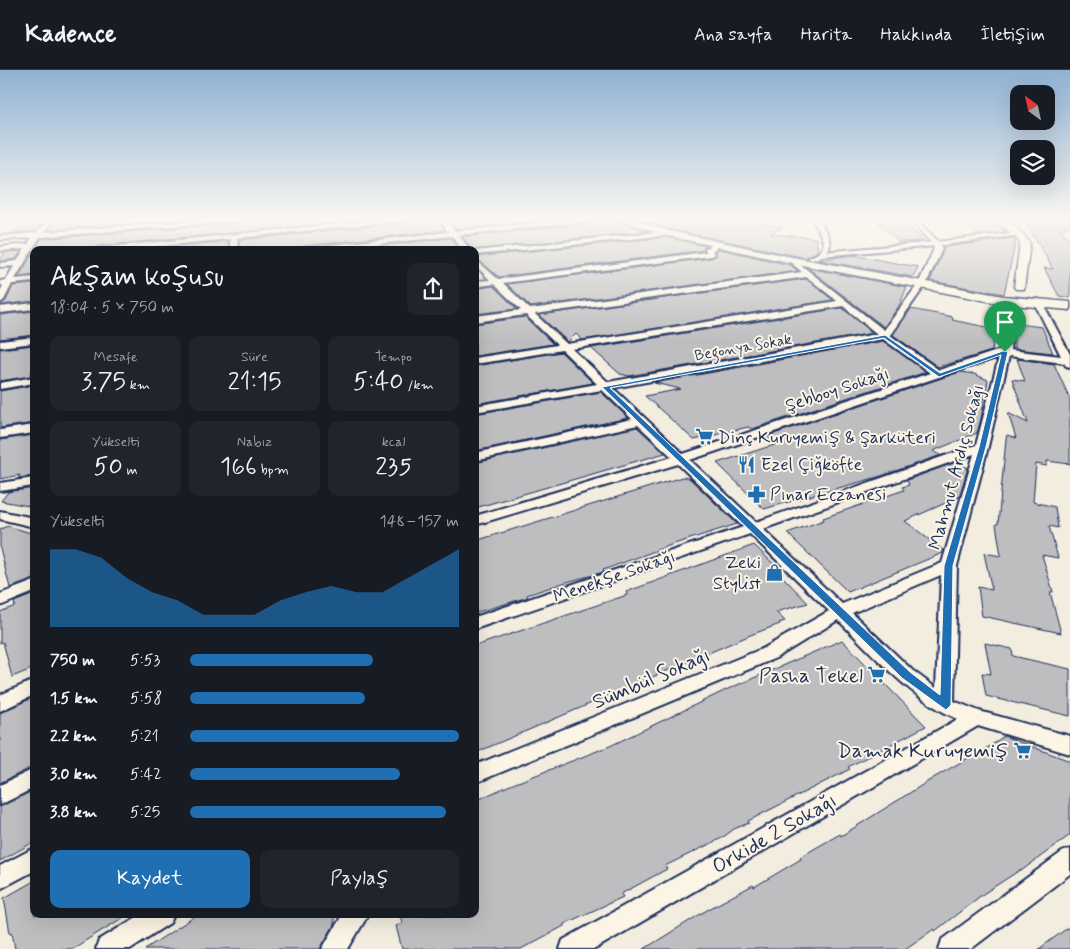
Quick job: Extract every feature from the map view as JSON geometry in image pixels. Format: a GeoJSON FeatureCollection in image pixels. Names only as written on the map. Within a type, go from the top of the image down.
{"type":"FeatureCollection","features":[{"type":"Feature","properties":{"kind":"main road"},"geometry":{"type":"LineString","coordinates":[[821,260],[922,284],[998,299],[1070,304]]}},
{"type":"Feature","properties":{"kind":"main road"},"geometry":{"type":"LineString","coordinates":[[998,299],[1014,298],[1020,287],[1023,260]]}},
{"type":"Feature","properties":{"kind":"main road"},"geometry":{"type":"LineString","coordinates":[[1020,287],[1037,298],[1070,304]]}},
{"type":"Feature","properties":{"kind":"street"},"geometry":{"type":"LineString","coordinates":[[0,265],[23,260]]}},
{"type":"Feature","properties":{"kind":"street"},"geometry":{"type":"LineString","coordinates":[[479,283],[663,260]]}},
{"type":"Feature","properties":{"kind":"street"},"geometry":{"type":"LineString","coordinates":[[792,260],[885,336],[939,375]]}},
{"type":"Feature","properties":{"kind":"street"},"geometry":{"type":"LineString","coordinates":[[885,336],[922,284],[933,260]]}},
{"type":"Feature","properties":{"kind":"street"},"geometry":{"type":"LineString","coordinates":[[0,300],[3,287],[20,261]]}},
{"type":"Feature","properties":{"kind":"street"},"geometry":{"type":"LineString","coordinates":[[479,264],[906,675],[946,705],[976,718],[1070,745]]}},
{"type":"Feature","properties":{"kind":"street"},"geometry":{"type":"LineString","coordinates":[[479,318],[808,274]]}},
{"type":"Feature","properties":{"kind":"street"},"geometry":{"type":"LineString","coordinates":[[3,287],[30,280]]}},
{"type":"Feature","properties":{"kind":"street","name":"Mahmut Ardıç Sokağı"},"geometry":{"type":"LineString","coordinates":[[946,705],[948,566],[982,447],[1005,352],[1011,300]]}},
{"type":"Feature","properties":{"kind":"street"},"geometry":{"type":"LineString","coordinates":[[1038,302],[1069,362]]}},
{"type":"Feature","properties":{"kind":"street"},"geometry":{"type":"LineString","coordinates":[[479,360],[844,303]]}},
{"type":"Feature","properties":{"kind":"street"},"geometry":{"type":"LineString","coordinates":[[0,310],[30,306]]}},
{"type":"Feature","properties":{"kind":"street","name":"Begonya Sokak"},"geometry":{"type":"LineString","coordinates":[[479,408],[885,336]]}},
{"type":"Feature","properties":{"kind":"street"},"geometry":{"type":"LineString","coordinates":[[0,344],[30,340]]}},
{"type":"Feature","properties":{"kind":"street"},"geometry":{"type":"LineString","coordinates":[[1005,352],[1069,362]]}},
{"type":"Feature","properties":{"kind":"street","name":"Şebboy Sokağı"},"geometry":{"type":"LineString","coordinates":[[479,520],[680,459],[1005,352]]}},
{"type":"Feature","properties":{"kind":"street"},"geometry":{"type":"LineString","coordinates":[[0,386],[30,381]]}},
{"type":"Feature","properties":{"kind":"street"},"geometry":{"type":"LineString","coordinates":[[479,455],[640,421]]}},
{"type":"Feature","properties":{"kind":"street"},"geometry":{"type":"LineString","coordinates":[[0,434],[30,430]]}},
{"type":"Feature","properties":{"kind":"street","name":"Menekşe Sokağı"},"geometry":{"type":"LineString","coordinates":[[479,623],[982,447]]}},
{"type":"Feature","properties":{"kind":"street"},"geometry":{"type":"LineString","coordinates":[[0,487],[30,483]]}},
{"type":"Feature","properties":{"kind":"street"},"geometry":{"type":"LineString","coordinates":[[4,519],[30,522]]}},
{"type":"Feature","properties":{"kind":"street","name":"Sümbül Sokağı"},"geometry":{"type":"LineString","coordinates":[[479,772],[770,653],[839,612],[948,566]]}},
{"type":"Feature","properties":{"kind":"street"},"geometry":{"type":"LineString","coordinates":[[0,600],[30,588]]}},
{"type":"Feature","properties":{"kind":"street"},"geometry":{"type":"LineString","coordinates":[[0,703],[30,689]]}},
{"type":"Feature","properties":{"kind":"street","name":"Orkide 2 Sokağı"},"geometry":{"type":"LineString","coordinates":[[572,949],[976,718]]}},
{"type":"Feature","properties":{"kind":"street"},"geometry":{"type":"LineString","coordinates":[[0,795],[30,780]]}},
{"type":"Feature","properties":{"kind":"street"},"geometry":{"type":"LineString","coordinates":[[951,949],[1070,860]]}},
{"type":"Feature","properties":{"kind":"street"},"geometry":{"type":"LineString","coordinates":[[0,878],[30,861]]}},
{"type":"Feature","properties":{"kind":"street"},"geometry":{"type":"LineString","coordinates":[[108,949],[157,918]]}},
{"type":"Feature","properties":{"kind":"street"},"geometry":{"type":"LineString","coordinates":[[334,949],[354,918]]}},
{"type":"Feature","properties":{"kind":"building"},"geometry":{"type":"Polygon","coordinates":[[[29,260],[30,260],[30,276],[19,277],[29,260]]]}},
{"type":"Feature","properties":{"kind":"building"},"geometry":{"type":"Polygon","coordinates":[[[479,260],[628,260],[499,277],[479,260]]]}},
{"type":"Feature","properties":{"kind":"building"},"geometry":{"type":"Polygon","coordinates":[[[695,260],[768,260],[790,265],[798,271],[531,307],[507,284],[695,260]]]}},
{"type":"Feature","properties":{"kind":"building"},"geometry":{"type":"Polygon","coordinates":[[[819,260],[880,260],[918,267],[913,277],[819,260]]]}},
{"type":"Feature","properties":{"kind":"building"},"geometry":{"type":"Polygon","coordinates":[[[939,260],[1012,260],[1004,294],[930,281],[939,260]]]}},
{"type":"Feature","properties":{"kind":"building"},"geometry":{"type":"Polygon","coordinates":[[[1048,260],[1070,260],[1070,298],[1059,296],[1044,268],[1053,269],[1048,260]]]}},
{"type":"Feature","properties":{"kind":"building"},"geometry":{"type":"Polygon","coordinates":[[[808,268],[907,287],[899,306],[884,327],[808,268]]]}},
{"type":"Feature","properties":{"kind":"building"},"geometry":{"type":"Polygon","coordinates":[[[806,279],[833,300],[582,340],[576,334],[568,342],[539,315],[806,279]]]}},
{"type":"Feature","properties":{"kind":"building"},"geometry":{"type":"Polygon","coordinates":[[[30,284],[30,301],[0,305],[6,301],[13,286],[30,284]]]}},
{"type":"Feature","properties":{"kind":"building"},"geometry":{"type":"Polygon","coordinates":[[[493,286],[517,309],[479,314],[479,288],[493,286]]]}},
{"type":"Feature","properties":{"kind":"building"},"geometry":{"type":"Polygon","coordinates":[[[842,308],[873,333],[629,376],[620,374],[591,348],[842,308]]]}},
{"type":"Feature","properties":{"kind":"building"},"geometry":{"type":"Polygon","coordinates":[[[911,309],[953,317],[952,320],[1001,330],[999,344],[994,332],[992,351],[938,367],[893,335],[911,309]]]}},
{"type":"Feature","properties":{"kind":"building"},"geometry":{"type":"Polygon","coordinates":[[[30,311],[30,335],[0,339],[0,315],[30,311]]]}},
{"type":"Feature","properties":{"kind":"building"},"geometry":{"type":"Polygon","coordinates":[[[525,317],[553,344],[479,355],[479,323],[525,317]]]}},
{"type":"Feature","properties":{"kind":"building"},"geometry":{"type":"Polygon","coordinates":[[[1018,324],[1042,327],[1053,353],[1014,349],[1014,332],[1017,333],[1015,329],[1020,329],[1018,324]]]}},
{"type":"Feature","properties":{"kind":"building"},"geometry":{"type":"Polygon","coordinates":[[[883,341],[926,372],[752,429],[748,427],[694,440],[645,396],[681,389],[654,383],[883,341]]]}},
{"type":"Feature","properties":{"kind":"building"},"geometry":{"type":"Polygon","coordinates":[[[30,345],[30,376],[0,381],[0,349],[30,345]]]}},
{"type":"Feature","properties":{"kind":"building"},"geometry":{"type":"Polygon","coordinates":[[[561,352],[593,383],[479,403],[479,365],[561,352]]]}},
{"type":"Feature","properties":{"kind":"building"},"geometry":{"type":"Polygon","coordinates":[[[1017,359],[1054,364],[1070,399],[1070,464],[1047,461],[1047,466],[1036,464],[1033,502],[1055,507],[1058,528],[1049,526],[1058,558],[1042,555],[1053,592],[1050,592],[1061,633],[982,616],[978,587],[992,590],[984,553],[1001,556],[996,524],[998,524],[1006,439],[1007,435],[1016,438],[1008,413],[1028,423],[1012,379],[1025,381],[1017,359]]]}},
{"type":"Feature","properties":{"kind":"building"},"geometry":{"type":"Polygon","coordinates":[[[960,372],[974,374],[988,380],[981,419],[977,433],[933,451],[941,455],[881,476],[764,509],[717,463],[777,444],[765,437],[960,372]]]}},
{"type":"Feature","properties":{"kind":"building"},"geometry":{"type":"Polygon","coordinates":[[[30,386],[30,424],[0,428],[0,391],[30,386]]]}},
{"type":"Feature","properties":{"kind":"building"},"geometry":{"type":"Polygon","coordinates":[[[601,392],[628,418],[479,450],[479,413],[601,392]]]}},
{"type":"Feature","properties":{"kind":"building"},"geometry":{"type":"Polygon","coordinates":[[[637,427],[665,453],[479,507],[479,462],[637,427]]]}},
{"type":"Feature","properties":{"kind":"building"},"geometry":{"type":"Polygon","coordinates":[[[30,436],[30,476],[18,478],[20,475],[0,479],[0,440],[30,436]]]}},
{"type":"Feature","properties":{"kind":"building"},"geometry":{"type":"Polygon","coordinates":[[[956,462],[968,468],[959,497],[905,521],[944,551],[943,553],[848,592],[787,533],[824,520],[823,518],[904,490],[902,487],[909,485],[907,480],[956,462]]]}},
{"type":"Feature","properties":{"kind":"building"},"geometry":{"type":"Polygon","coordinates":[[[682,477],[689,478],[737,524],[671,545],[603,570],[604,572],[563,583],[527,595],[528,597],[479,612],[479,540],[682,477]]]}},
{"type":"Feature","properties":{"kind":"building"},"geometry":{"type":"Polygon","coordinates":[[[30,489],[30,506],[1,501],[8,492],[30,489]]]}},
{"type":"Feature","properties":{"kind":"building"},"geometry":{"type":"Polygon","coordinates":[[[8,526],[30,533],[30,580],[10,588],[0,548],[0,529],[8,526]]]}},
{"type":"Feature","properties":{"kind":"building"},"geometry":{"type":"Polygon","coordinates":[[[754,545],[783,573],[780,574],[808,603],[776,612],[785,621],[780,624],[479,751],[479,645],[627,595],[626,592],[754,545]]]}},
{"type":"Feature","properties":{"kind":"building"},"geometry":{"type":"Polygon","coordinates":[[[30,596],[30,670],[12,677],[3,642],[0,643],[0,612],[15,606],[14,602],[30,596]]]}},
{"type":"Feature","properties":{"kind":"building"},"geometry":{"type":"Polygon","coordinates":[[[842,640],[926,726],[848,767],[850,769],[748,821],[749,823],[734,829],[722,838],[665,866],[667,869],[621,894],[623,897],[564,924],[564,926],[521,949],[402,949],[396,926],[402,923],[401,918],[479,918],[479,799],[610,746],[728,689],[842,640]]]}},
{"type":"Feature","properties":{"kind":"building"},"geometry":{"type":"Polygon","coordinates":[[[985,643],[1012,649],[1013,656],[1070,669],[1070,716],[986,696],[982,673],[991,674],[985,643]]]}},
{"type":"Feature","properties":{"kind":"building"},"geometry":{"type":"Polygon","coordinates":[[[30,699],[30,768],[0,783],[0,713],[30,699]]]}},
{"type":"Feature","properties":{"kind":"building"},"geometry":{"type":"Polygon","coordinates":[[[1004,736],[1070,761],[1070,835],[1021,871],[983,894],[935,931],[934,929],[905,949],[644,949],[707,910],[753,885],[754,887],[801,859],[800,857],[840,834],[841,836],[935,777],[975,754],[977,755],[1004,736]]]}},
{"type":"Feature","properties":{"kind":"building"},"geometry":{"type":"Polygon","coordinates":[[[30,792],[30,844],[0,861],[0,807],[30,792]]]}},
{"type":"Feature","properties":{"kind":"building"},"geometry":{"type":"Polygon","coordinates":[[[30,883],[30,918],[122,918],[72,949],[15,949],[12,932],[10,933],[4,898],[30,883]]]}},
{"type":"Feature","properties":{"kind":"building"},"geometry":{"type":"Polygon","coordinates":[[[192,918],[334,918],[334,925],[320,949],[145,949],[192,918]]]}},
{"type":"Feature","properties":{"kind":"building"},"geometry":{"type":"Polygon","coordinates":[[[1070,926],[1070,949],[1039,949],[1070,926]]]}},
{"type":"Feature","properties":{"kind":"place","name":"Dinç Kuruyemiş & Şarküteri"},"geometry":{"type":"Point","coordinates":[704,437]}},
{"type":"Feature","properties":{"kind":"place","name":"Ezel Çiğköfte"},"geometry":{"type":"Point","coordinates":[747,464]}},
{"type":"Feature","properties":{"kind":"place","name":"Pınar Eczanesi"},"geometry":{"type":"Point","coordinates":[756,494]}},
{"type":"Feature","properties":{"kind":"place","name":"Zeki Stylist"},"geometry":{"type":"Point","coordinates":[775,572]}},
{"type":"Feature","properties":{"kind":"place","name":"Pasha Tekel"},"geometry":{"type":"Point","coordinates":[877,675]}},
{"type":"Feature","properties":{"kind":"place","name":"Damak Kuruyemiş"},"geometry":{"type":"Point","coordinates":[1022,750]}},
{"type":"Feature","properties":{"kind":"route"},"geometry":{"type":"LineString","coordinates":[[885,336],[939,375],[1005,352],[982,447],[948,566],[946,705],[906,675],[606,387],[885,336]]}}]}
